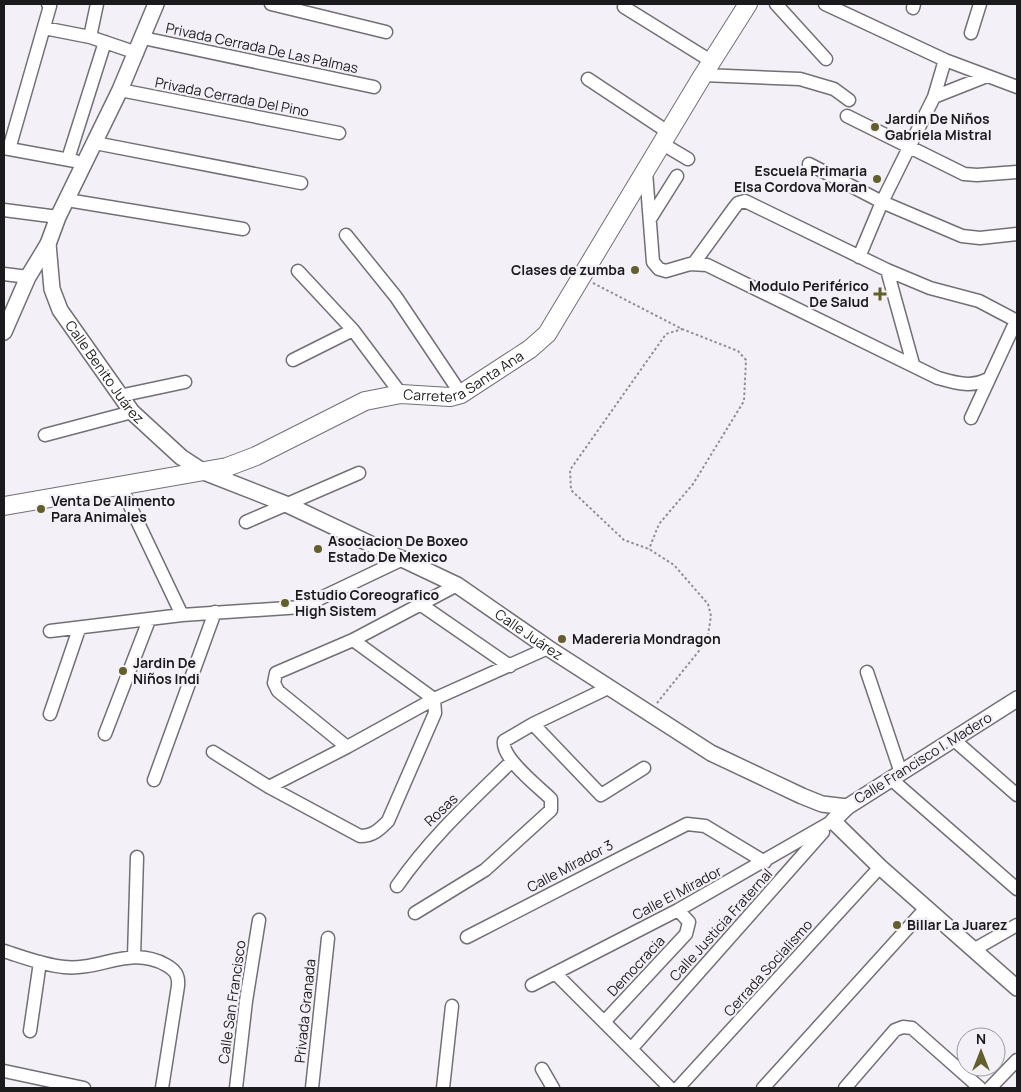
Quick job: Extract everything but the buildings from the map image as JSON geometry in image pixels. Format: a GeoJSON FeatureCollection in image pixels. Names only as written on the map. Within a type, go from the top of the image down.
{"type":"FeatureCollection","features":[{"type":"Feature","properties":{"kind":"main road","name":"Carretera Santa Ana"},"geometry":{"type":"LineString","coordinates":[[4,506],[227,467],[256,456],[365,401],[401,394],[450,397],[461,394],[539,342],[547,334],[707,68],[748,4]]}},
{"type":"Feature","properties":{"kind":"street"},"geometry":{"type":"LineString","coordinates":[[48,4],[50,6],[44,28],[7,149],[85,163]]}},
{"type":"Feature","properties":{"kind":"street"},"geometry":{"type":"LineString","coordinates":[[90,37],[97,4]]}},
{"type":"Feature","properties":{"kind":"street","name":"Calle Benito Juárez"},"geometry":{"type":"LineString","coordinates":[[4,332],[28,277],[48,244],[58,217],[120,90],[156,4]]}},
{"type":"Feature","properties":{"kind":"street"},"geometry":{"type":"LineString","coordinates":[[271,4],[303,7],[386,32]]}},
{"type":"Feature","properties":{"kind":"street"},"geometry":{"type":"LineString","coordinates":[[776,4],[826,59]]}},
{"type":"Feature","properties":{"kind":"street"},"geometry":{"type":"LineString","coordinates":[[825,4],[945,60],[1017,87]]}},
{"type":"Feature","properties":{"kind":"street"},"geometry":{"type":"LineString","coordinates":[[971,33],[980,4]]}},
{"type":"Feature","properties":{"kind":"street"},"geometry":{"type":"LineString","coordinates":[[624,7],[707,68],[800,80],[834,88],[849,100]]}},
{"type":"Feature","properties":{"kind":"street"},"geometry":{"type":"LineString","coordinates":[[44,28],[90,37],[137,53]]}},
{"type":"Feature","properties":{"kind":"street","name":"Privada Cerrada De Las Palmas"},"geometry":{"type":"LineString","coordinates":[[143,38],[374,87]]}},
{"type":"Feature","properties":{"kind":"street"},"geometry":{"type":"LineString","coordinates":[[68,159],[105,42]]}},
{"type":"Feature","properties":{"kind":"street"},"geometry":{"type":"LineString","coordinates":[[859,257],[882,202],[934,97],[945,60]]}},
{"type":"Feature","properties":{"kind":"street"},"geometry":{"type":"LineString","coordinates":[[934,97],[987,76]]}},
{"type":"Feature","properties":{"kind":"street"},"geometry":{"type":"LineString","coordinates":[[588,80],[665,138],[688,159]]}},
{"type":"Feature","properties":{"kind":"street","name":"Privada Cerrada Del Pino"},"geometry":{"type":"LineString","coordinates":[[120,90],[339,133]]}},
{"type":"Feature","properties":{"kind":"street"},"geometry":{"type":"LineString","coordinates":[[847,116],[964,174],[1017,172]]}},
{"type":"Feature","properties":{"kind":"street"},"geometry":{"type":"LineString","coordinates":[[95,143],[301,183]]}},
{"type":"Feature","properties":{"kind":"street"},"geometry":{"type":"LineString","coordinates":[[809,164],[882,202],[970,238],[1017,234]]}},
{"type":"Feature","properties":{"kind":"street"},"geometry":{"type":"LineString","coordinates":[[646,172],[653,262],[656,268],[666,271],[694,263],[719,270],[938,378],[953,382],[978,384],[988,378]]}},
{"type":"Feature","properties":{"kind":"street"},"geometry":{"type":"LineString","coordinates":[[650,219],[677,176]]}},
{"type":"Feature","properties":{"kind":"street"},"geometry":{"type":"LineString","coordinates":[[66,200],[243,229]]}},
{"type":"Feature","properties":{"kind":"street"},"geometry":{"type":"LineString","coordinates":[[694,263],[734,208],[741,201],[748,202],[887,270],[930,288],[978,301],[1017,321],[988,378],[971,418]]}},
{"type":"Feature","properties":{"kind":"street"},"geometry":{"type":"LineString","coordinates":[[4,210],[58,217]]}},
{"type":"Feature","properties":{"kind":"street"},"geometry":{"type":"LineString","coordinates":[[346,235],[396,298],[461,394]]}},
{"type":"Feature","properties":{"kind":"street","name":"Calle Benito Juárez"},"geometry":{"type":"LineString","coordinates":[[48,244],[55,299],[79,339],[132,412],[163,442],[204,472]]}},
{"type":"Feature","properties":{"kind":"street"},"geometry":{"type":"LineString","coordinates":[[887,270],[913,364]]}},
{"type":"Feature","properties":{"kind":"street"},"geometry":{"type":"LineString","coordinates":[[298,271],[353,330],[401,394]]}},
{"type":"Feature","properties":{"kind":"street"},"geometry":{"type":"LineString","coordinates":[[4,274],[28,277]]}},
{"type":"Feature","properties":{"kind":"street"},"geometry":{"type":"LineString","coordinates":[[293,360],[353,330]]}},
{"type":"Feature","properties":{"kind":"street"},"geometry":{"type":"LineString","coordinates":[[119,396],[185,382]]}},
{"type":"Feature","properties":{"kind":"street"},"geometry":{"type":"LineString","coordinates":[[45,435],[132,412]]}},
{"type":"Feature","properties":{"kind":"street","name":"Calle Juárez"},"geometry":{"type":"LineString","coordinates":[[204,472],[288,505],[405,558],[457,585],[548,648],[712,753],[754,775],[802,796],[822,804],[846,807]]}},
{"type":"Feature","properties":{"kind":"street"},"geometry":{"type":"LineString","coordinates":[[246,522],[360,473]]}},
{"type":"Feature","properties":{"kind":"street"},"geometry":{"type":"LineString","coordinates":[[121,487],[182,615]]}},
{"type":"Feature","properties":{"kind":"street"},"geometry":{"type":"LineString","coordinates":[[50,631],[79,629],[182,615],[302,607],[405,558]]}},
{"type":"Feature","properties":{"kind":"street"},"geometry":{"type":"LineString","coordinates":[[347,747],[278,691],[274,678],[276,673],[353,640],[457,585]]}},
{"type":"Feature","properties":{"kind":"street"},"geometry":{"type":"LineString","coordinates":[[420,604],[510,666]]}},
{"type":"Feature","properties":{"kind":"street"},"geometry":{"type":"LineString","coordinates":[[154,780],[215,612]]}},
{"type":"Feature","properties":{"kind":"street"},"geometry":{"type":"LineString","coordinates":[[105,734],[148,620]]}},
{"type":"Feature","properties":{"kind":"street"},"geometry":{"type":"LineString","coordinates":[[50,714],[79,629]]}},
{"type":"Feature","properties":{"kind":"street"},"geometry":{"type":"LineString","coordinates":[[353,640],[434,698]]}},
{"type":"Feature","properties":{"kind":"street"},"geometry":{"type":"LineString","coordinates":[[269,787],[347,747],[434,698],[548,648]]}},
{"type":"Feature","properties":{"kind":"street"},"geometry":{"type":"LineString","coordinates":[[867,672],[896,776],[1017,889]]}},
{"type":"Feature","properties":{"kind":"street"},"geometry":{"type":"LineString","coordinates":[[415,913],[486,870],[551,810],[550,799],[512,761],[503,748],[504,741],[532,724],[610,688]]}},
{"type":"Feature","properties":{"kind":"street"},"geometry":{"type":"LineString","coordinates":[[213,752],[269,787],[360,836],[368,836],[378,832],[388,821],[435,712],[434,698]]}},
{"type":"Feature","properties":{"kind":"street","name":"Calle Francisco I. Madero"},"geometry":{"type":"LineString","coordinates":[[833,821],[846,807],[1017,699]]}},
{"type":"Feature","properties":{"kind":"street"},"geometry":{"type":"LineString","coordinates":[[532,724],[601,795],[644,768]]}},
{"type":"Feature","properties":{"kind":"street"},"geometry":{"type":"LineString","coordinates":[[953,739],[1017,795]]}},
{"type":"Feature","properties":{"kind":"street","name":"Rosas"},"geometry":{"type":"LineString","coordinates":[[398,886],[420,853],[436,834],[512,761]]}},
{"type":"Feature","properties":{"kind":"street"},"geometry":{"type":"LineString","coordinates":[[833,821],[880,867],[976,949],[1017,988]]}},
{"type":"Feature","properties":{"kind":"street","name":"Calle El Mirador"},"geometry":{"type":"LineString","coordinates":[[532,985],[678,910],[766,862],[833,821]]}},
{"type":"Feature","properties":{"kind":"street","name":"Calle Justicia Fraternal"},"geometry":{"type":"LineString","coordinates":[[631,1049],[833,821]]}},
{"type":"Feature","properties":{"kind":"street","name":"Calle Mirador 3"},"geometry":{"type":"LineString","coordinates":[[467,937],[678,826],[687,824],[706,826],[766,862]]}},
{"type":"Feature","properties":{"kind":"street"},"geometry":{"type":"LineString","coordinates":[[134,957],[137,857]]}},
{"type":"Feature","properties":{"kind":"street","name":"Cerrada Socialismo"},"geometry":{"type":"LineString","coordinates":[[678,1088],[880,867]]}},
{"type":"Feature","properties":{"kind":"street"},"geometry":{"type":"LineString","coordinates":[[763,1088],[926,908]]}},
{"type":"Feature","properties":{"kind":"street","name":"Democracia"},"geometry":{"type":"LineString","coordinates":[[604,1022],[688,929],[689,922],[678,910]]}},
{"type":"Feature","properties":{"kind":"street","name":"Calle San Francisco"},"geometry":{"type":"LineString","coordinates":[[236,1088],[259,920]]}},
{"type":"Feature","properties":{"kind":"street"},"geometry":{"type":"LineString","coordinates":[[976,949],[1017,925]]}},
{"type":"Feature","properties":{"kind":"street","name":"Privada Granada"},"geometry":{"type":"LineString","coordinates":[[312,1088],[328,938]]}},
{"type":"Feature","properties":{"kind":"street"},"geometry":{"type":"LineString","coordinates":[[4,951],[40,962],[72,967],[134,957],[156,960],[176,973],[178,986],[162,1088]]}},
{"type":"Feature","properties":{"kind":"street"},"geometry":{"type":"LineString","coordinates":[[30,1031],[40,962]]}},
{"type":"Feature","properties":{"kind":"street"},"geometry":{"type":"LineString","coordinates":[[555,973],[670,1088]]}},
{"type":"Feature","properties":{"kind":"street"},"geometry":{"type":"LineString","coordinates":[[443,1088],[452,1006]]}},
{"type":"Feature","properties":{"kind":"street"},"geometry":{"type":"LineString","coordinates":[[845,1088],[895,1030],[903,1027],[912,1028],[980,1088]]}},
{"type":"Feature","properties":{"kind":"street"},"geometry":{"type":"LineString","coordinates":[[990,1088],[1017,1060]]}},
{"type":"Feature","properties":{"kind":"street"},"geometry":{"type":"LineString","coordinates":[[542,1069],[553,1088]]}},
{"type":"Feature","properties":{"kind":"street"},"geometry":{"type":"LineString","coordinates":[[4,1071],[84,1088]]}},
{"type":"Feature","properties":{"kind":"path"},"geometry":{"type":"LineString","coordinates":[[581,278],[682,328],[738,351],[746,360],[744,401],[692,484],[659,524],[649,549]]}},
{"type":"Feature","properties":{"kind":"path"},"geometry":{"type":"LineString","coordinates":[[650,713],[707,641],[712,616],[708,604],[674,565],[649,549],[624,540],[571,490],[570,470],[666,334],[682,328]]}},
{"type":"Feature","properties":{"kind":"place","name":"Jardin De Niños Gabriela Mistral"},"geometry":{"type":"Point","coordinates":[875,127]}},
{"type":"Feature","properties":{"kind":"place","name":"Escuela Primaria Elsa Cordova Moran"},"geometry":{"type":"Point","coordinates":[877,179]}},
{"type":"Feature","properties":{"kind":"place","name":"Clases de zumba"},"geometry":{"type":"Point","coordinates":[635,270]}},
{"type":"Feature","properties":{"kind":"place","name":"Modulo Periférico De Salud"},"geometry":{"type":"Point","coordinates":[880,294]}},
{"type":"Feature","properties":{"kind":"place","name":"Venta De Alimento Para Animales"},"geometry":{"type":"Point","coordinates":[41,509]}},
{"type":"Feature","properties":{"kind":"place","name":"Asociacion De Boxeo Estado De Mexico"},"geometry":{"type":"Point","coordinates":[318,549]}},
{"type":"Feature","properties":{"kind":"place","name":"Estudio Coreografico High Sistem"},"geometry":{"type":"Point","coordinates":[285,603]}},
{"type":"Feature","properties":{"kind":"place","name":"Madereria Mondragon"},"geometry":{"type":"Point","coordinates":[562,639]}},
{"type":"Feature","properties":{"kind":"place","name":"Jardin De Niños Indi"},"geometry":{"type":"Point","coordinates":[123,671]}},
{"type":"Feature","properties":{"kind":"place","name":"Billar La Juarez"},"geometry":{"type":"Point","coordinates":[897,925]}}]}
